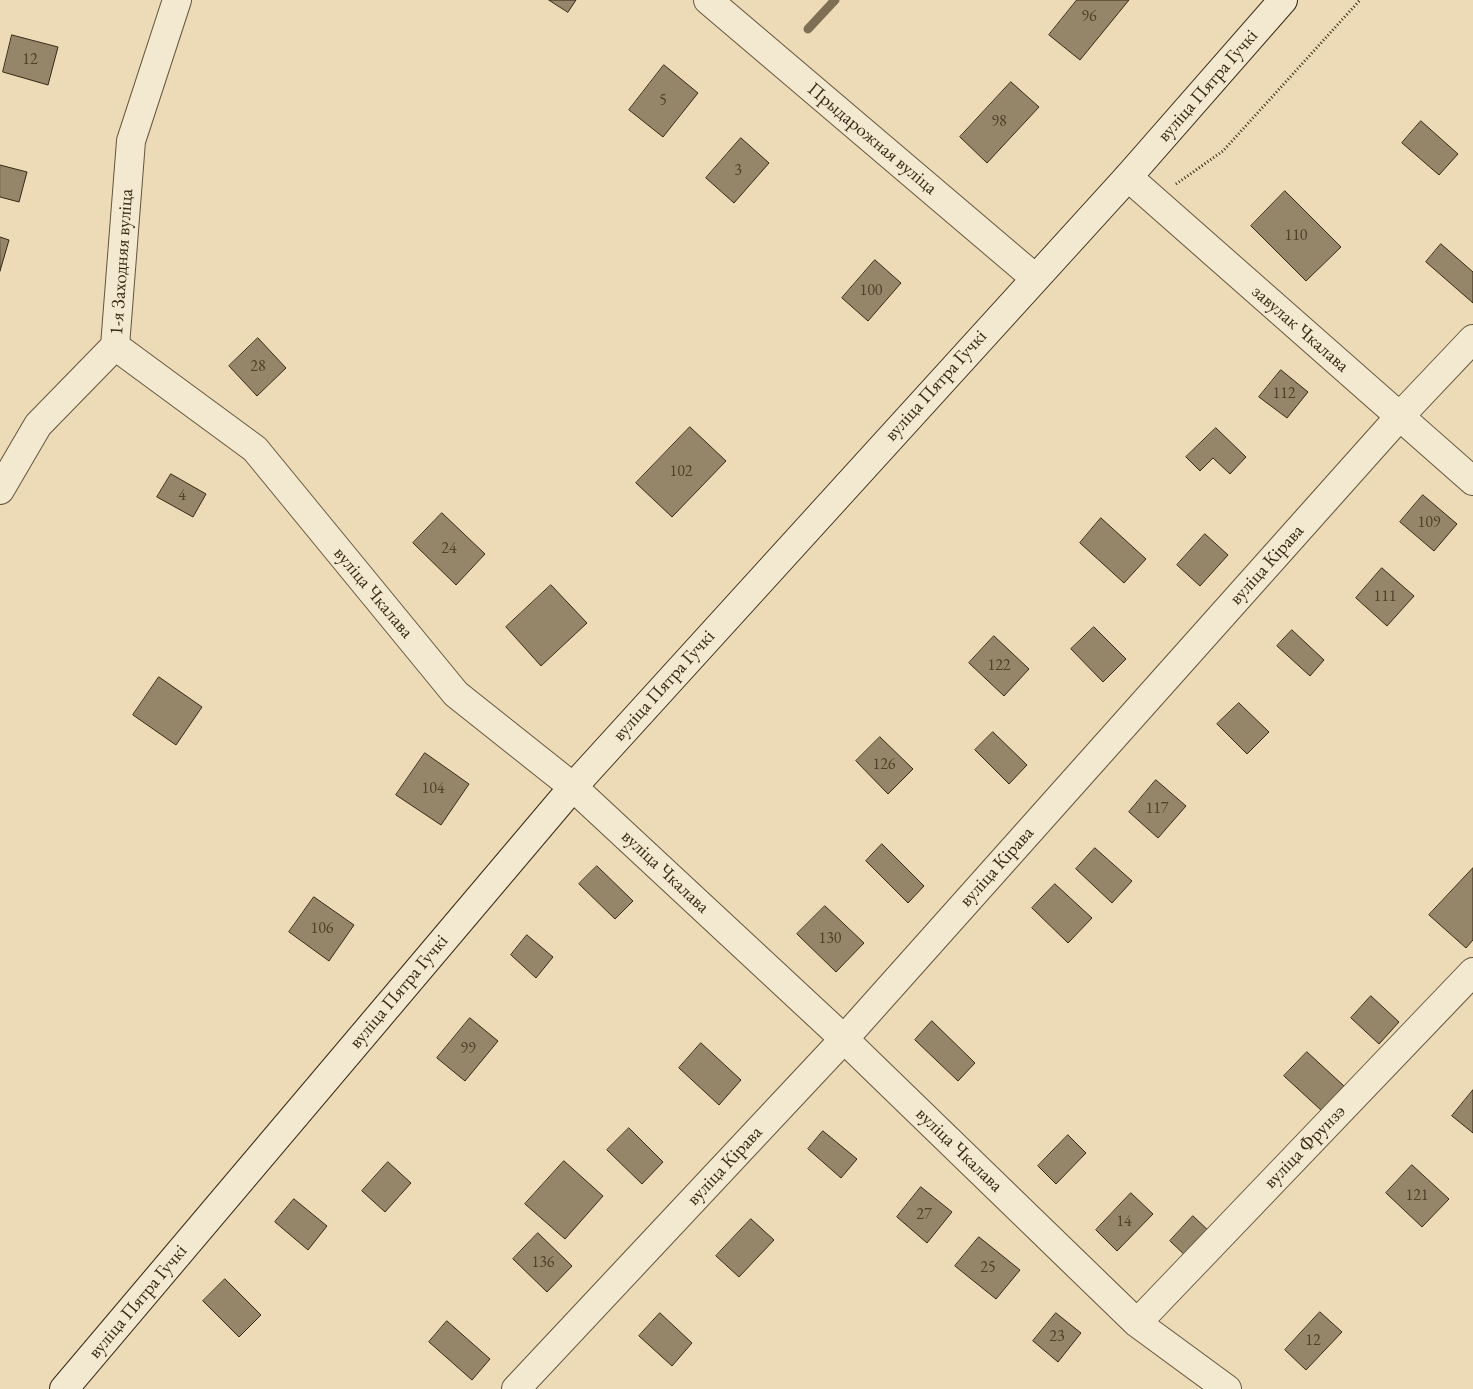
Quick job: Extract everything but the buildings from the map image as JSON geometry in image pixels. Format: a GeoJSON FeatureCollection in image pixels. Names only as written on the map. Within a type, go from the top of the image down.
{"type":"FeatureCollection","features":[{"type":"Feature","properties":{"kind":"street","name":"1-я Заходняя вуліца"},"geometry":{"type":"LineString","coordinates":[[0,490],[38,425],[115,346],[131,141],[177,0]]}},
{"type":"Feature","properties":{"kind":"street","name":"Прыдарожная вуліца"},"geometry":{"type":"LineString","coordinates":[[708,0],[1035,278]]}},
{"type":"Feature","properties":{"kind":"street","name":"вуліца Пятра Гучкі"},"geometry":{"type":"LineString","coordinates":[[64,1389],[573,787],[1128,177],[1283,0]]}},
{"type":"Feature","properties":{"kind":"street","name":"завулак Чкалава"},"geometry":{"type":"LineString","coordinates":[[1128,177],[1473,481]]}},
{"type":"Feature","properties":{"kind":"street","name":"вуліца Кірава"},"geometry":{"type":"LineString","coordinates":[[516,1389],[844,1039],[1400,416],[1473,339]]}},
{"type":"Feature","properties":{"kind":"street","name":"вуліца Чкалава"},"geometry":{"type":"LineString","coordinates":[[115,346],[255,450],[456,694],[573,787],[844,1039],[1137,1323],[1227,1389]]}},
{"type":"Feature","properties":{"kind":"street","name":"вуліца Фрунзэ"},"geometry":{"type":"LineString","coordinates":[[1137,1323],[1473,972]]}},
{"type":"Feature","properties":{"kind":"path"},"geometry":{"type":"LineString","coordinates":[[1153,200],[1223,151],[1360,0]]}},
{"type":"Feature","properties":{"kind":"waterway"},"geometry":{"type":"LineString","coordinates":[[808,29],[835,0]]}}]}
